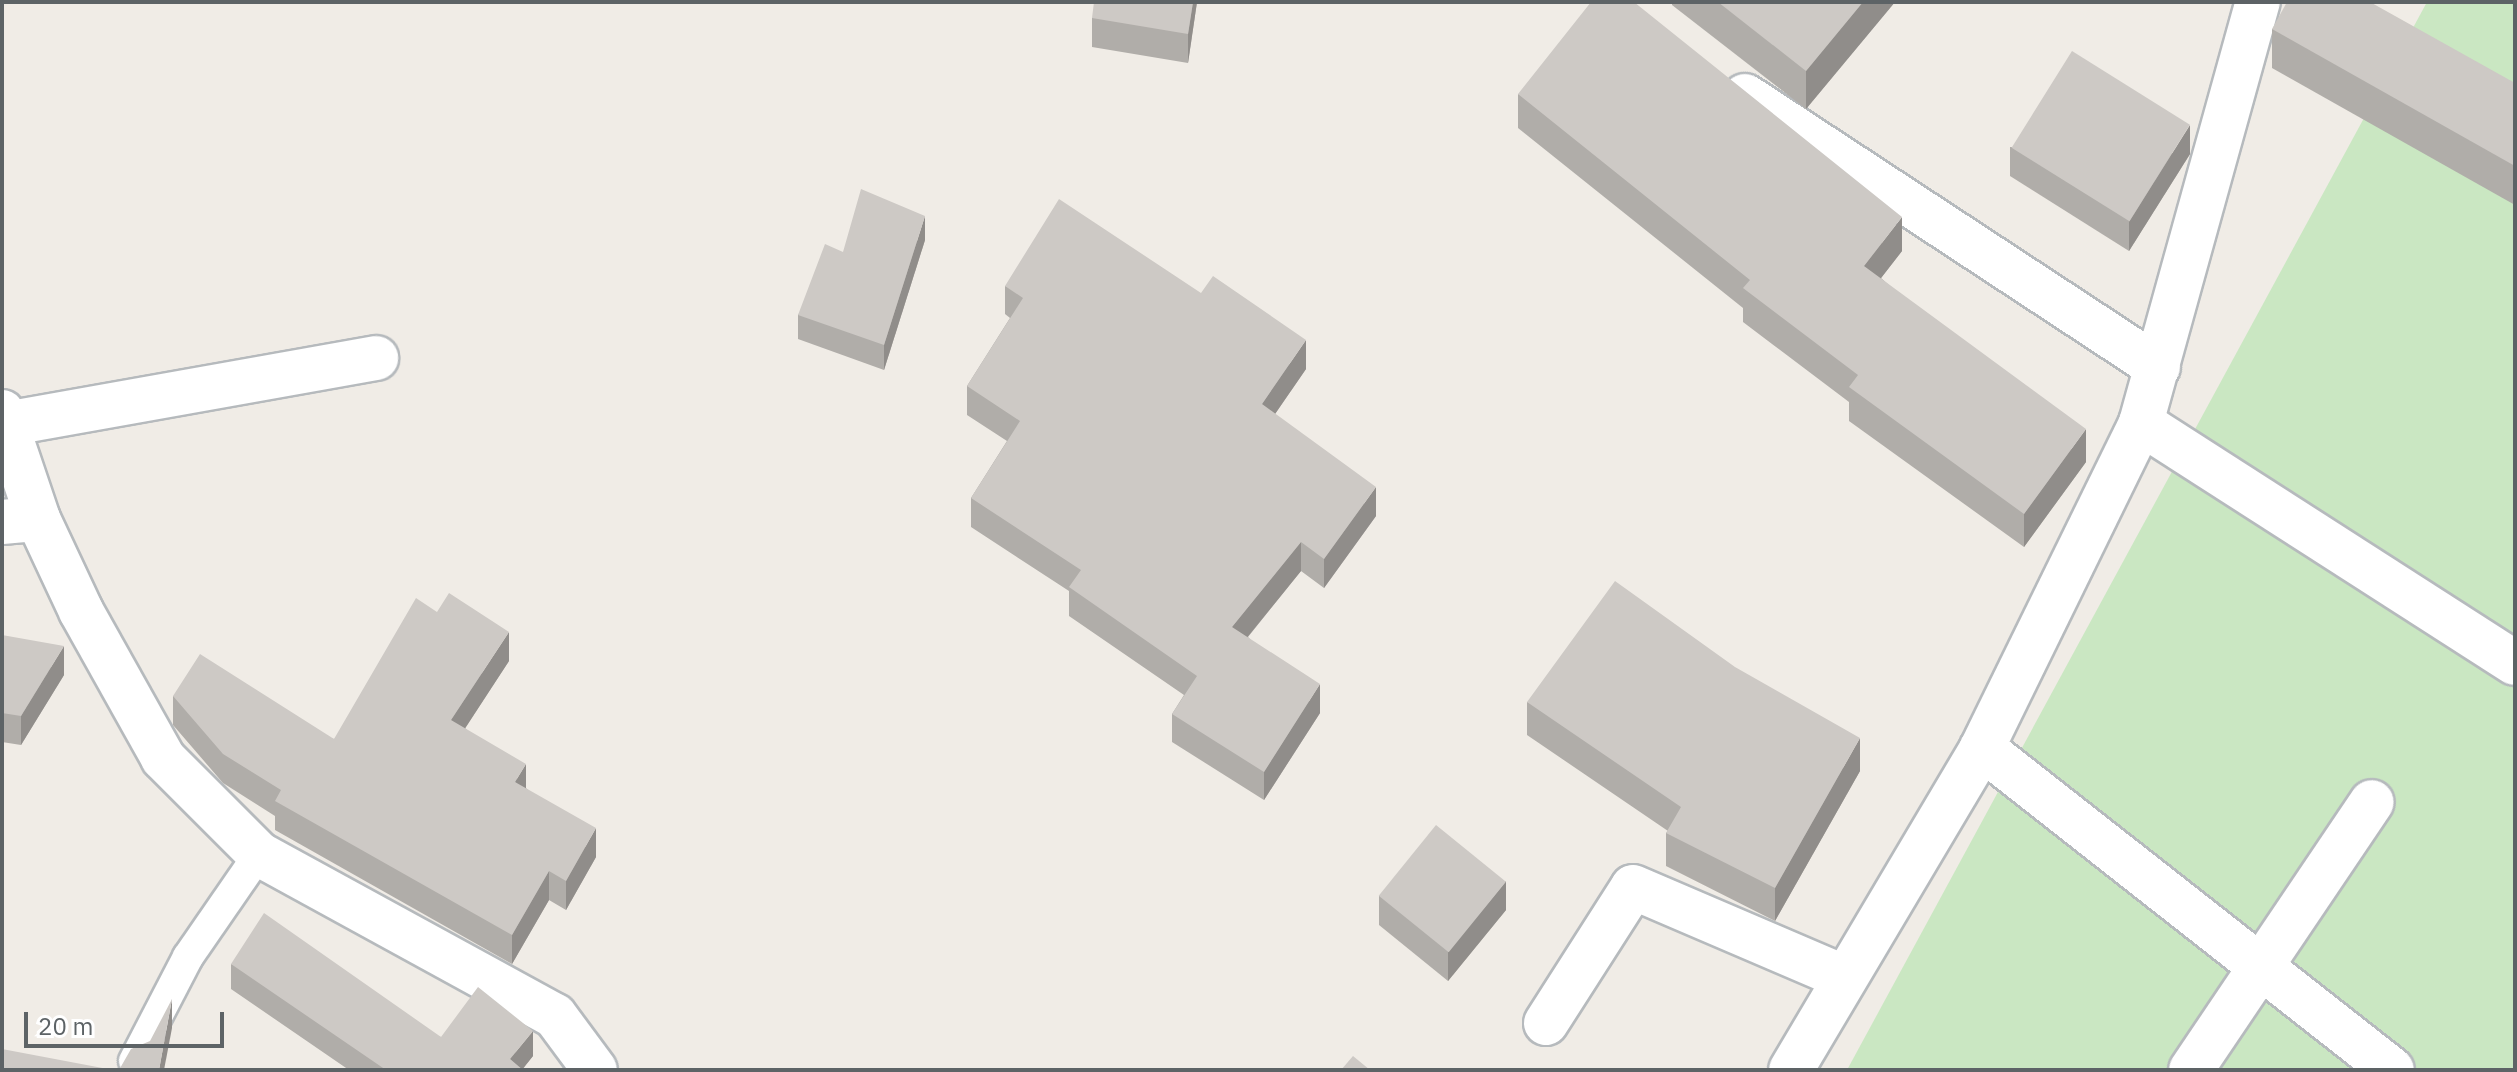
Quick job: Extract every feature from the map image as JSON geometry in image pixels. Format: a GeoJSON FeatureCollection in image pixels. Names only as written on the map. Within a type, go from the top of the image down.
{"type":"FeatureCollection","features":[{"type":"Feature","properties":{"kind":"street"},"geometry":{"type":"LineString","coordinates":[[1791,1070],[1843,977],[1982,748],[2141,423],[2258,2]]}},
{"type":"Feature","properties":{"kind":"street"},"geometry":{"type":"LineString","coordinates":[[1714,71],[1763,111],[2158,367]]}},
{"type":"Feature","properties":{"kind":"street"},"geometry":{"type":"LineString","coordinates":[[376,358],[4,418],[20,520],[163,758],[259,854],[555,1016],[595,1070]]}},
{"type":"Feature","properties":{"kind":"street"},"geometry":{"type":"LineString","coordinates":[[2141,423],[2515,663]]}},
{"type":"Feature","properties":{"kind":"street"},"geometry":{"type":"LineString","coordinates":[[1982,748],[2392,1070]]}},
{"type":"Feature","properties":{"kind":"street"},"geometry":{"type":"LineString","coordinates":[[2191,1070],[2372,802]]}},
{"type":"Feature","properties":{"kind":"street"},"geometry":{"type":"LineString","coordinates":[[1546,1023],[1625,890],[1633,887],[1843,977]]}},
{"type":"Feature","properties":{"kind":"lane"},"geometry":{"type":"LineString","coordinates":[[134,1061],[188,957],[259,854]]}},
{"type":"Feature","properties":{"kind":"green space"},"geometry":{"type":"Polygon","coordinates":[[[2427,2],[2515,2],[2515,1070],[1847,1070],[2427,2]]]}},
{"type":"Feature","properties":{"kind":"building"},"geometry":{"type":"Polygon","coordinates":[[[1094,2],[1193,2],[1188,34],[1092,18],[1094,2]]]}},
{"type":"Feature","properties":{"kind":"building"},"geometry":{"type":"Polygon","coordinates":[[[1591,2],[1634,2],[1902,217],[1864,266],[2086,429],[2024,514],[1849,387],[1858,375],[1743,288],[1750,280],[1518,94],[1591,2]]]}},
{"type":"Feature","properties":{"kind":"building"},"geometry":{"type":"Polygon","coordinates":[[[1718,2],[1863,2],[1806,71],[1718,2]]]}},
{"type":"Feature","properties":{"kind":"building"},"geometry":{"type":"Polygon","coordinates":[[[2287,2],[2370,2],[2515,83],[2515,166],[2272,29],[2287,2]]]}},
{"type":"Feature","properties":{"kind":"building"},"geometry":{"type":"Polygon","coordinates":[[[2072,51],[2190,125],[2129,221],[2012,148],[2072,51]]]}},
{"type":"Feature","properties":{"kind":"building"},"geometry":{"type":"Polygon","coordinates":[[[861,189],[925,216],[884,345],[798,315],[825,244],[843,252],[861,189]]]}},
{"type":"Feature","properties":{"kind":"building"},"geometry":{"type":"Polygon","coordinates":[[[1059,199],[1201,293],[1213,276],[1306,340],[1262,404],[1376,487],[1324,559],[1301,542],[1232,627],[1320,684],[1264,772],[1172,714],[1197,676],[1069,587],[1081,570],[971,498],[1020,421],[967,386],[1023,298],[1005,286],[1059,199]]]}},
{"type":"Feature","properties":{"kind":"building"},"geometry":{"type":"Polygon","coordinates":[[[1615,581],[1735,667],[1860,738],[1775,888],[1666,833],[1681,807],[1527,702],[1615,581]]]}},
{"type":"Feature","properties":{"kind":"building"},"geometry":{"type":"Polygon","coordinates":[[[449,593],[509,632],[451,720],[526,764],[515,782],[596,828],[566,881],[549,871],[512,935],[275,801],[281,790],[223,754],[173,696],[200,654],[334,739],[416,598],[437,612],[449,593]]]}},
{"type":"Feature","properties":{"kind":"building"},"geometry":{"type":"Polygon","coordinates":[[[2,635],[64,646],[21,716],[2,713],[2,635]]]}},
{"type":"Feature","properties":{"kind":"building"},"geometry":{"type":"Polygon","coordinates":[[[1436,825],[1506,882],[1449,952],[1379,896],[1436,825]]]}},
{"type":"Feature","properties":{"kind":"building"},"geometry":{"type":"Polygon","coordinates":[[[264,913],[441,1037],[478,987],[533,1031],[510,1059],[523,1070],[386,1070],[231,964],[264,913]]]}},
{"type":"Feature","properties":{"kind":"building"},"geometry":{"type":"Polygon","coordinates":[[[172,999],[159,1070],[119,1070],[131,1049],[150,1041],[172,999]]]}},
{"type":"Feature","properties":{"kind":"building"},"geometry":{"type":"Polygon","coordinates":[[[2,1049],[113,1070],[2,1070],[2,1049]]]}},
{"type":"Feature","properties":{"kind":"building"},"geometry":{"type":"Polygon","coordinates":[[[1353,1056],[1370,1070],[1341,1070],[1353,1056]]]}}]}
